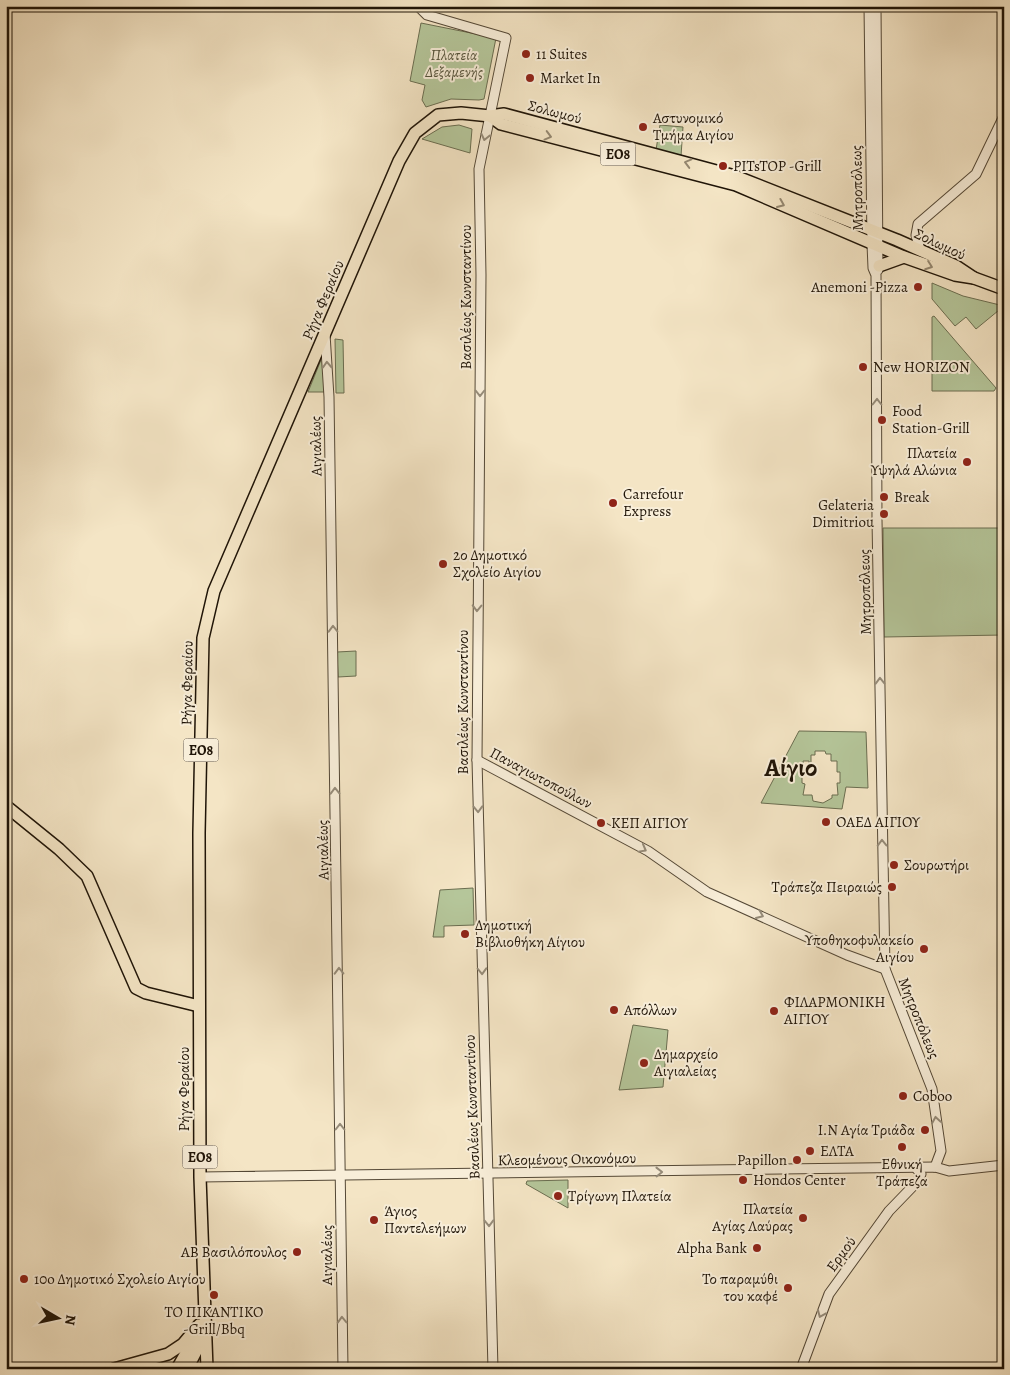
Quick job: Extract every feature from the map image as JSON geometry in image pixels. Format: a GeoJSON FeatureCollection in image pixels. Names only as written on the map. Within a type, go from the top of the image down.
{"type":"FeatureCollection","features":[{"type":"Feature","properties":{"kind":"main road","name":"Σολωμού"},"geometry":{"type":"LineString","coordinates":[[410,140],[421,126],[438,115],[461,113],[490,116],[504,114],[735,176],[920,250],[956,266],[974,278]]}},
{"type":"Feature","properties":{"kind":"main road","name":"Σολωμού"},"geometry":{"type":"LineString","coordinates":[[490,116],[501,124],[736,185],[904,257],[955,275],[974,278]]}},
{"type":"Feature","properties":{"kind":"main road","name":"Ρήγα Φεραίου"},"geometry":{"type":"LineString","coordinates":[[202,1327],[204,1309],[200,1177],[199,833],[204,629],[214,591],[410,140]]}},
{"type":"Feature","properties":{"kind":"main road"},"geometry":{"type":"LineString","coordinates":[[878,270],[904,257]]}},
{"type":"Feature","properties":{"kind":"main road","name":"ΕΟ8"},"geometry":{"type":"LineString","coordinates":[[974,278],[1004,289]]}},
{"type":"Feature","properties":{"kind":"main road"},"geometry":{"type":"LineString","coordinates":[[6,806],[59,849],[87,876],[136,988],[146,993],[199,1006]]}},
{"type":"Feature","properties":{"kind":"main road"},"geometry":{"type":"LineString","coordinates":[[202,1327],[207,1369]]}},
{"type":"Feature","properties":{"kind":"main road","name":"ΕΟ8"},"geometry":{"type":"LineString","coordinates":[[114,1369],[131,1363],[160,1357],[173,1351],[202,1327]]}},
{"type":"Feature","properties":{"kind":"main road","name":"ΕΟ8"},"geometry":{"type":"LineString","coordinates":[[177,1369],[202,1327]]}},
{"type":"Feature","properties":{"kind":"main road","name":"ΕΟ8"},"geometry":{"type":"LineString","coordinates":[[187,1369],[199,1349],[202,1327]]}},
{"type":"Feature","properties":{"kind":"main road"},"geometry":{"type":"LineString","coordinates":[[131,1363],[160,1369]]}},
{"type":"Feature","properties":{"kind":"street","name":"Βασιλέως Κωνσταντίνου"},"geometry":{"type":"LineString","coordinates":[[418,6],[427,15],[506,38],[479,169],[481,284],[477,760],[493,1369]]}},
{"type":"Feature","properties":{"kind":"street","name":"Μητροπόλεως"},"geometry":{"type":"LineString","coordinates":[[869,6],[876,246],[873,268],[878,270],[877,520],[885,969],[932,1088],[941,1151],[938,1164],[935,1167]]}},
{"type":"Feature","properties":{"kind":"street","name":"Μητροπόλεως"},"geometry":{"type":"LineString","coordinates":[[875,232],[876,6]]}},
{"type":"Feature","properties":{"kind":"street"},"geometry":{"type":"LineString","coordinates":[[920,250],[916,235],[918,224],[976,174],[1004,116]]}},
{"type":"Feature","properties":{"kind":"street","name":"Αιγιαλέως"},"geometry":{"type":"LineString","coordinates":[[325,332],[329,407],[343,1369]]}},
{"type":"Feature","properties":{"kind":"street","name":"Παναγιωτοπούλων"},"geometry":{"type":"LineString","coordinates":[[477,760],[648,851],[707,892],[846,955],[885,969]]}},
{"type":"Feature","properties":{"kind":"street"},"geometry":{"type":"LineString","coordinates":[[935,1167],[949,1171],[1004,1165]]}},
{"type":"Feature","properties":{"kind":"street","name":"Κλεομένους Οικονόμου"},"geometry":{"type":"LineString","coordinates":[[200,1177],[935,1167]]}},
{"type":"Feature","properties":{"kind":"street","name":"Ερμού"},"geometry":{"type":"LineString","coordinates":[[801,1369],[812,1334],[829,1294],[889,1211],[918,1182],[920,1174],[916,1168]]}},
{"type":"Feature","properties":{"kind":"green space","name":"Πλατεία Δεξαμενής"},"geometry":{"type":"Polygon","coordinates":[[[421,23],[496,38],[484,99],[451,99],[426,107],[422,100],[425,85],[410,81],[421,23]]]}},
{"type":"Feature","properties":{"kind":"green space"},"geometry":{"type":"Polygon","coordinates":[[[459,125],[472,129],[470,153],[422,139],[442,127],[459,125]]]}},
{"type":"Feature","properties":{"kind":"green space"},"geometry":{"type":"Polygon","coordinates":[[[660,125],[683,127],[681,156],[656,150],[660,125]]]}},
{"type":"Feature","properties":{"kind":"green space"},"geometry":{"type":"Polygon","coordinates":[[[932,283],[963,296],[1004,306],[976,329],[966,317],[955,326],[932,299],[932,283]]]}},
{"type":"Feature","properties":{"kind":"green space"},"geometry":{"type":"Polygon","coordinates":[[[934,316],[996,388],[994,391],[932,391],[932,317],[934,316]]]}},
{"type":"Feature","properties":{"kind":"green space"},"geometry":{"type":"Polygon","coordinates":[[[335,339],[343,340],[344,393],[336,393],[335,339]]]}},
{"type":"Feature","properties":{"kind":"green space"},"geometry":{"type":"Polygon","coordinates":[[[323,355],[324,392],[308,392],[323,355]]]}},
{"type":"Feature","properties":{"kind":"green space"},"geometry":{"type":"Polygon","coordinates":[[[883,528],[1004,528],[1004,635],[884,637],[883,528]]]}},
{"type":"Feature","properties":{"kind":"green space"},"geometry":{"type":"Polygon","coordinates":[[[356,651],[356,676],[338,677],[337,652],[356,651]]]}},
{"type":"Feature","properties":{"kind":"green space"},"geometry":{"type":"Polygon","coordinates":[[[799,731],[866,732],[868,788],[846,787],[842,809],[761,803],[799,731]],[[815,751],[815,755],[811,755],[811,764],[809,764],[809,761],[803,761],[805,772],[802,773],[802,783],[805,784],[803,795],[812,795],[813,801],[823,803],[832,798],[832,795],[838,795],[837,783],[840,783],[837,761],[831,761],[831,754],[826,754],[825,751],[815,751]]]}},
{"type":"Feature","properties":{"kind":"green space"},"geometry":{"type":"Polygon","coordinates":[[[473,888],[474,925],[444,926],[444,937],[433,937],[440,890],[473,888]]]}},
{"type":"Feature","properties":{"kind":"green space"},"geometry":{"type":"Polygon","coordinates":[[[633,1025],[668,1030],[663,1087],[619,1090],[633,1025]]]}},
{"type":"Feature","properties":{"kind":"green space","name":"Τρίγωνη Πλατεία"},"geometry":{"type":"Polygon","coordinates":[[[568,1180],[568,1208],[526,1184],[527,1181],[568,1180]]]}},
{"type":"Feature","properties":{"kind":"place","name":"11 Suites"},"geometry":{"type":"Point","coordinates":[526,54]}},
{"type":"Feature","properties":{"kind":"place","name":"Market In"},"geometry":{"type":"Point","coordinates":[530,78]}},
{"type":"Feature","properties":{"kind":"place","name":"Αστυνομικό Τμήμα Αιγίου"},"geometry":{"type":"Point","coordinates":[643,127]}},
{"type":"Feature","properties":{"kind":"place","name":"PITsTOP -Grill"},"geometry":{"type":"Point","coordinates":[723,166]}},
{"type":"Feature","properties":{"kind":"place","name":"Anemoni -Pizza"},"geometry":{"type":"Point","coordinates":[918,287]}},
{"type":"Feature","properties":{"kind":"place","name":"New HORIZON"},"geometry":{"type":"Point","coordinates":[863,367]}},
{"type":"Feature","properties":{"kind":"place","name":"Food Station-Grill"},"geometry":{"type":"Point","coordinates":[882,420]}},
{"type":"Feature","properties":{"kind":"place","name":"Πλατεία Υψηλά Αλώνια"},"geometry":{"type":"Point","coordinates":[967,462]}},
{"type":"Feature","properties":{"kind":"place","name":"Break"},"geometry":{"type":"Point","coordinates":[884,497]}},
{"type":"Feature","properties":{"kind":"place","name":"Carrefour Express"},"geometry":{"type":"Point","coordinates":[613,503]}},
{"type":"Feature","properties":{"kind":"place","name":"Gelateria Dimitriou"},"geometry":{"type":"Point","coordinates":[884,514]}},
{"type":"Feature","properties":{"kind":"place","name":"2ο Δημοτικό Σχολείο Αιγίου"},"geometry":{"type":"Point","coordinates":[443,564]}},
{"type":"Feature","properties":{"kind":"place","name":"ΟΑΕΔ ΑΙΓΙΟΥ"},"geometry":{"type":"Point","coordinates":[826,822]}},
{"type":"Feature","properties":{"kind":"place","name":"ΚΕΠ ΑΙΓΙΟΥ"},"geometry":{"type":"Point","coordinates":[601,823]}},
{"type":"Feature","properties":{"kind":"place","name":"Σουρωτήρι"},"geometry":{"type":"Point","coordinates":[894,865]}},
{"type":"Feature","properties":{"kind":"place","name":"Τράπεζα Πειραιώς"},"geometry":{"type":"Point","coordinates":[892,887]}},
{"type":"Feature","properties":{"kind":"place","name":"Δημοτική Βιβλιοθήκη Αίγιου"},"geometry":{"type":"Point","coordinates":[465,934]}},
{"type":"Feature","properties":{"kind":"place","name":"Υποθηκοφυλακείο Αιγίου"},"geometry":{"type":"Point","coordinates":[924,949]}},
{"type":"Feature","properties":{"kind":"place","name":"Απόλλων"},"geometry":{"type":"Point","coordinates":[614,1010]}},
{"type":"Feature","properties":{"kind":"place","name":"ΦΙΛΑΡΜΟΝΙΚΗ ΑΙΓΙΟΥ"},"geometry":{"type":"Point","coordinates":[774,1011]}},
{"type":"Feature","properties":{"kind":"place","name":"Δημαρχείο Αιγιαλείας"},"geometry":{"type":"Point","coordinates":[644,1063]}},
{"type":"Feature","properties":{"kind":"place","name":"Coboo"},"geometry":{"type":"Point","coordinates":[903,1096]}},
{"type":"Feature","properties":{"kind":"place","name":"Ι.Ν Αγία Τριάδα"},"geometry":{"type":"Point","coordinates":[925,1130]}},
{"type":"Feature","properties":{"kind":"place","name":"Εθνική Τράπεζα"},"geometry":{"type":"Point","coordinates":[902,1147]}},
{"type":"Feature","properties":{"kind":"place","name":"ΕΛΤΑ"},"geometry":{"type":"Point","coordinates":[810,1151]}},
{"type":"Feature","properties":{"kind":"place","name":"Papillon"},"geometry":{"type":"Point","coordinates":[797,1160]}},
{"type":"Feature","properties":{"kind":"place","name":"Hondos Center"},"geometry":{"type":"Point","coordinates":[743,1180]}},
{"type":"Feature","properties":{"kind":"place","name":"Τρίγωνη Πλατεία"},"geometry":{"type":"Point","coordinates":[558,1196]}},
{"type":"Feature","properties":{"kind":"place","name":"Πλατεία Αγίας Λαύρας"},"geometry":{"type":"Point","coordinates":[803,1218]}},
{"type":"Feature","properties":{"kind":"place","name":"Άγιος Παντελεήμων"},"geometry":{"type":"Point","coordinates":[374,1220]}},
{"type":"Feature","properties":{"kind":"place","name":"Alpha Bank"},"geometry":{"type":"Point","coordinates":[757,1248]}},
{"type":"Feature","properties":{"kind":"place","name":"ΑΒ Βασιλόπουλος"},"geometry":{"type":"Point","coordinates":[297,1252]}},
{"type":"Feature","properties":{"kind":"place","name":"10o Δημοτικό Σχολείο Αιγίου"},"geometry":{"type":"Point","coordinates":[24,1279]}},
{"type":"Feature","properties":{"kind":"place","name":"Το παραμύθι του καφέ"},"geometry":{"type":"Point","coordinates":[788,1288]}},
{"type":"Feature","properties":{"kind":"place","name":"ΤΟ ΠΙΚΑΝΤΙΚΟ -Grill/Bbq"},"geometry":{"type":"Point","coordinates":[214,1295]}},
{"type":"Feature","properties":{"kind":"district","name":"Αίγιο"},"geometry":{"type":"Point","coordinates":[791,768]}}]}
